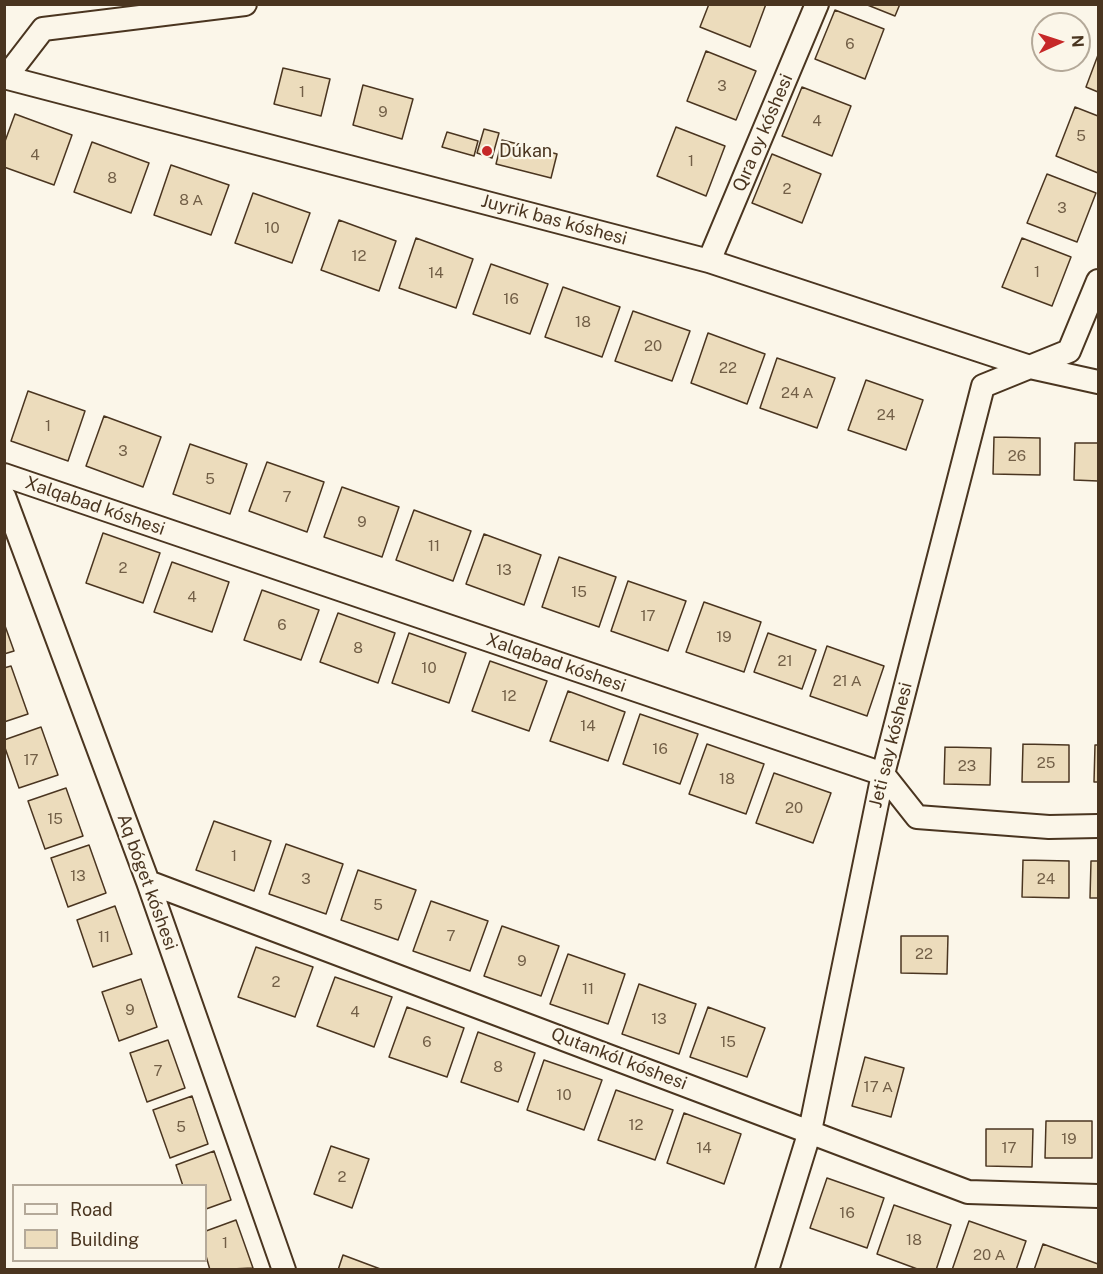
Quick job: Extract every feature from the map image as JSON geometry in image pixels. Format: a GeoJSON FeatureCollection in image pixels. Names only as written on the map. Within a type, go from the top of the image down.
{"type":"FeatureCollection","features":[{"type":"Feature","properties":{"kind":"street"},"geometry":{"type":"LineString","coordinates":[[5,77],[43,30],[245,4]]}},
{"type":"Feature","properties":{"kind":"street","name":"Qıra oy kóshesi"},"geometry":{"type":"LineString","coordinates":[[709,261],[817,4]]}},
{"type":"Feature","properties":{"kind":"street","name":"Juyrik bas kóshesi"},"geometry":{"type":"LineString","coordinates":[[5,77],[709,261],[1030,367],[1098,381]]}},
{"type":"Feature","properties":{"kind":"street","name":"Jeti say kóshesi"},"geometry":{"type":"LineString","coordinates":[[766,1269],[810,1131],[883,774],[983,386],[1069,351],[1098,281]]}},
{"type":"Feature","properties":{"kind":"street","name":"Xalqabad kóshesi"},"geometry":{"type":"LineString","coordinates":[[4,476],[883,774]]}},
{"type":"Feature","properties":{"kind":"street","name":"Aq bóget kóshesi"},"geometry":{"type":"LineString","coordinates":[[4,496],[148,882],[284,1269]]}},
{"type":"Feature","properties":{"kind":"street"},"geometry":{"type":"LineString","coordinates":[[883,774],[917,817],[1049,827],[1098,826]]}},
{"type":"Feature","properties":{"kind":"street","name":"Qutankól kóshesi"},"geometry":{"type":"LineString","coordinates":[[148,882],[968,1192],[1098,1196]]}},
{"type":"Feature","properties":{"kind":"building"},"geometry":{"type":"Polygon","coordinates":[[[709,4],[766,4],[750,47],[700,27],[709,4]]]}},
{"type":"Feature","properties":{"kind":"building"},"geometry":{"type":"Polygon","coordinates":[[[865,4],[900,4],[895,16],[865,4]]]}},
{"type":"Feature","properties":{"kind":"building"},"geometry":{"type":"Polygon","coordinates":[[[835,10],[884,29],[865,79],[815,59],[835,10]]]}},
{"type":"Feature","properties":{"kind":"building"},"geometry":{"type":"Polygon","coordinates":[[[706,51],[756,71],[736,120],[687,101],[706,51]]]}},
{"type":"Feature","properties":{"kind":"building"},"geometry":{"type":"Polygon","coordinates":[[[1098,55],[1098,92],[1086,87],[1098,55]]]}},
{"type":"Feature","properties":{"kind":"building"},"geometry":{"type":"Polygon","coordinates":[[[283,68],[330,79],[321,116],[274,104],[283,68]]]}},
{"type":"Feature","properties":{"kind":"building"},"geometry":{"type":"Polygon","coordinates":[[[363,85],[413,99],[402,139],[353,125],[363,85]]]}},
{"type":"Feature","properties":{"kind":"building"},"geometry":{"type":"Polygon","coordinates":[[[802,87],[851,106],[832,156],[782,136],[802,87]]]}},
{"type":"Feature","properties":{"kind":"building"},"geometry":{"type":"Polygon","coordinates":[[[1075,107],[1098,116],[1098,173],[1056,156],[1075,107]]]}},
{"type":"Feature","properties":{"kind":"building"},"geometry":{"type":"Polygon","coordinates":[[[15,114],[72,135],[54,185],[4,167],[4,144],[15,114]]]}},
{"type":"Feature","properties":{"kind":"building"},"geometry":{"type":"Polygon","coordinates":[[[676,127],[725,146],[706,196],[657,176],[676,127]]]}},
{"type":"Feature","properties":{"kind":"building"},"geometry":{"type":"Polygon","coordinates":[[[484,129],[499,133],[492,158],[477,153],[484,129]]]}},
{"type":"Feature","properties":{"kind":"building"},"geometry":{"type":"Polygon","coordinates":[[[447,132],[478,141],[474,156],[442,147],[447,132]]]}},
{"type":"Feature","properties":{"kind":"building"},"geometry":{"type":"Polygon","coordinates":[[[502,140],[557,154],[551,178],[496,164],[502,140]]]}},
{"type":"Feature","properties":{"kind":"building"},"geometry":{"type":"Polygon","coordinates":[[[92,142],[149,163],[131,213],[74,192],[92,142]]]}},
{"type":"Feature","properties":{"kind":"building"},"geometry":{"type":"Polygon","coordinates":[[[772,154],[821,174],[802,223],[752,203],[772,154]]]}},
{"type":"Feature","properties":{"kind":"building"},"geometry":{"type":"Polygon","coordinates":[[[171,165],[229,185],[211,235],[154,215],[171,165]]]}},
{"type":"Feature","properties":{"kind":"building"},"geometry":{"type":"Polygon","coordinates":[[[1047,174],[1096,193],[1077,242],[1027,223],[1047,174]]]}},
{"type":"Feature","properties":{"kind":"building"},"geometry":{"type":"Polygon","coordinates":[[[253,193],[310,213],[292,263],[235,243],[253,193]]]}},
{"type":"Feature","properties":{"kind":"building"},"geometry":{"type":"Polygon","coordinates":[[[339,220],[396,241],[379,291],[321,270],[339,220]]]}},
{"type":"Feature","properties":{"kind":"building"},"geometry":{"type":"Polygon","coordinates":[[[416,238],[473,259],[456,308],[399,288],[416,238]]]}},
{"type":"Feature","properties":{"kind":"building"},"geometry":{"type":"Polygon","coordinates":[[[1022,238],[1071,257],[1052,306],[1002,287],[1022,238]]]}},
{"type":"Feature","properties":{"kind":"building"},"geometry":{"type":"Polygon","coordinates":[[[491,264],[548,284],[530,334],[473,314],[491,264]]]}},
{"type":"Feature","properties":{"kind":"building"},"geometry":{"type":"Polygon","coordinates":[[[563,287],[620,307],[602,357],[545,337],[563,287]]]}},
{"type":"Feature","properties":{"kind":"building"},"geometry":{"type":"Polygon","coordinates":[[[633,311],[690,331],[672,381],[615,361],[633,311]]]}},
{"type":"Feature","properties":{"kind":"building"},"geometry":{"type":"Polygon","coordinates":[[[708,333],[765,354],[747,404],[691,383],[708,333]]]}},
{"type":"Feature","properties":{"kind":"building"},"geometry":{"type":"Polygon","coordinates":[[[777,358],[835,378],[817,428],[760,408],[777,358]]]}},
{"type":"Feature","properties":{"kind":"building"},"geometry":{"type":"Polygon","coordinates":[[[866,380],[923,400],[906,450],[848,430],[866,380]]]}},
{"type":"Feature","properties":{"kind":"building"},"geometry":{"type":"Polygon","coordinates":[[[28,391],[85,411],[68,461],[11,441],[28,391]]]}},
{"type":"Feature","properties":{"kind":"building"},"geometry":{"type":"Polygon","coordinates":[[[104,416],[161,437],[143,487],[86,466],[104,416]]]}},
{"type":"Feature","properties":{"kind":"building"},"geometry":{"type":"Polygon","coordinates":[[[994,437],[1040,438],[1040,475],[993,474],[994,437]]]}},
{"type":"Feature","properties":{"kind":"building"},"geometry":{"type":"Polygon","coordinates":[[[1075,443],[1098,443],[1098,481],[1074,480],[1075,443]]]}},
{"type":"Feature","properties":{"kind":"building"},"geometry":{"type":"Polygon","coordinates":[[[190,444],[247,464],[230,514],[173,494],[190,444]]]}},
{"type":"Feature","properties":{"kind":"building"},"geometry":{"type":"Polygon","coordinates":[[[267,462],[324,482],[307,532],[249,511],[267,462]]]}},
{"type":"Feature","properties":{"kind":"building"},"geometry":{"type":"Polygon","coordinates":[[[342,487],[399,507],[382,557],[324,537],[342,487]]]}},
{"type":"Feature","properties":{"kind":"building"},"geometry":{"type":"Polygon","coordinates":[[[414,510],[471,531],[453,581],[396,560],[414,510]]]}},
{"type":"Feature","properties":{"kind":"building"},"geometry":{"type":"Polygon","coordinates":[[[103,533],[160,553],[143,603],[86,583],[103,533]]]}},
{"type":"Feature","properties":{"kind":"building"},"geometry":{"type":"Polygon","coordinates":[[[484,534],[541,555],[524,605],[466,584],[484,534]]]}},
{"type":"Feature","properties":{"kind":"building"},"geometry":{"type":"Polygon","coordinates":[[[559,557],[616,577],[599,627],[542,607],[559,557]]]}},
{"type":"Feature","properties":{"kind":"building"},"geometry":{"type":"Polygon","coordinates":[[[172,562],[229,582],[212,632],[154,612],[172,562]]]}},
{"type":"Feature","properties":{"kind":"building"},"geometry":{"type":"Polygon","coordinates":[[[628,581],[686,601],[668,651],[611,631],[628,581]]]}},
{"type":"Feature","properties":{"kind":"building"},"geometry":{"type":"Polygon","coordinates":[[[262,590],[319,610],[301,660],[244,640],[262,590]]]}},
{"type":"Feature","properties":{"kind":"building"},"geometry":{"type":"Polygon","coordinates":[[[704,602],[761,622],[744,672],[686,652],[704,602]]]}},
{"type":"Feature","properties":{"kind":"building"},"geometry":{"type":"Polygon","coordinates":[[[338,613],[395,633],[378,683],[320,662],[338,613]]]}},
{"type":"Feature","properties":{"kind":"building"},"geometry":{"type":"Polygon","coordinates":[[[4,623],[14,651],[4,654],[4,623]]]}},
{"type":"Feature","properties":{"kind":"building"},"geometry":{"type":"Polygon","coordinates":[[[409,633],[466,653],[449,703],[392,683],[409,633]]]}},
{"type":"Feature","properties":{"kind":"building"},"geometry":{"type":"Polygon","coordinates":[[[768,633],[816,650],[802,689],[754,672],[768,633]]]}},
{"type":"Feature","properties":{"kind":"building"},"geometry":{"type":"Polygon","coordinates":[[[827,646],[884,666],[867,716],[810,696],[827,646]]]}},
{"type":"Feature","properties":{"kind":"building"},"geometry":{"type":"Polygon","coordinates":[[[490,661],[547,681],[529,731],[472,711],[490,661]]]}},
{"type":"Feature","properties":{"kind":"building"},"geometry":{"type":"Polygon","coordinates":[[[11,666],[28,714],[4,722],[4,668],[11,666]]]}},
{"type":"Feature","properties":{"kind":"building"},"geometry":{"type":"Polygon","coordinates":[[[568,691],[625,712],[608,761],[550,741],[568,691]]]}},
{"type":"Feature","properties":{"kind":"building"},"geometry":{"type":"Polygon","coordinates":[[[640,714],[698,734],[680,784],[623,764],[640,714]]]}},
{"type":"Feature","properties":{"kind":"building"},"geometry":{"type":"Polygon","coordinates":[[[41,727],[58,775],[19,788],[4,740],[41,727]]]}},
{"type":"Feature","properties":{"kind":"building"},"geometry":{"type":"Polygon","coordinates":[[[707,744],[764,764],[746,814],[689,794],[707,744]]]}},
{"type":"Feature","properties":{"kind":"building"},"geometry":{"type":"Polygon","coordinates":[[[1023,744],[1069,745],[1069,782],[1022,782],[1023,744]]]}},
{"type":"Feature","properties":{"kind":"building"},"geometry":{"type":"Polygon","coordinates":[[[1095,745],[1098,745],[1098,782],[1094,782],[1095,745]]]}},
{"type":"Feature","properties":{"kind":"building"},"geometry":{"type":"Polygon","coordinates":[[[945,747],[991,748],[990,785],[944,784],[945,747]]]}},
{"type":"Feature","properties":{"kind":"building"},"geometry":{"type":"Polygon","coordinates":[[[774,773],[831,793],[813,843],[756,823],[774,773]]]}},
{"type":"Feature","properties":{"kind":"building"},"geometry":{"type":"Polygon","coordinates":[[[66,788],[83,836],[45,849],[28,801],[66,788]]]}},
{"type":"Feature","properties":{"kind":"building"},"geometry":{"type":"Polygon","coordinates":[[[214,821],[271,841],[254,891],[196,870],[214,821]]]}},
{"type":"Feature","properties":{"kind":"building"},"geometry":{"type":"Polygon","coordinates":[[[286,844],[343,864],[326,914],[269,894],[286,844]]]}},
{"type":"Feature","properties":{"kind":"building"},"geometry":{"type":"Polygon","coordinates":[[[89,845],[106,893],[68,907],[51,858],[89,845]]]}},
{"type":"Feature","properties":{"kind":"building"},"geometry":{"type":"Polygon","coordinates":[[[1023,860],[1069,861],[1069,898],[1022,897],[1023,860]]]}},
{"type":"Feature","properties":{"kind":"building"},"geometry":{"type":"Polygon","coordinates":[[[1091,861],[1098,861],[1098,898],[1090,898],[1091,861]]]}},
{"type":"Feature","properties":{"kind":"building"},"geometry":{"type":"Polygon","coordinates":[[[358,870],[416,890],[398,940],[341,920],[358,870]]]}},
{"type":"Feature","properties":{"kind":"building"},"geometry":{"type":"Polygon","coordinates":[[[431,901],[488,921],[470,971],[413,951],[431,901]]]}},
{"type":"Feature","properties":{"kind":"building"},"geometry":{"type":"Polygon","coordinates":[[[115,906],[132,954],[93,967],[77,920],[115,906]]]}},
{"type":"Feature","properties":{"kind":"building"},"geometry":{"type":"Polygon","coordinates":[[[502,926],[559,946],[541,996],[484,976],[502,926]]]}},
{"type":"Feature","properties":{"kind":"building"},"geometry":{"type":"Polygon","coordinates":[[[901,936],[948,936],[947,974],[901,973],[901,936]]]}},
{"type":"Feature","properties":{"kind":"building"},"geometry":{"type":"Polygon","coordinates":[[[256,947],[313,967],[295,1017],[238,997],[256,947]]]}},
{"type":"Feature","properties":{"kind":"building"},"geometry":{"type":"Polygon","coordinates":[[[568,954],[625,974],[608,1024],[550,1004],[568,954]]]}},
{"type":"Feature","properties":{"kind":"building"},"geometry":{"type":"Polygon","coordinates":[[[335,977],[392,997],[374,1047],[317,1026],[335,977]]]}},
{"type":"Feature","properties":{"kind":"building"},"geometry":{"type":"Polygon","coordinates":[[[141,979],[157,1027],[119,1041],[102,992],[141,979]]]}},
{"type":"Feature","properties":{"kind":"building"},"geometry":{"type":"Polygon","coordinates":[[[639,984],[696,1004],[679,1054],[622,1034],[639,984]]]}},
{"type":"Feature","properties":{"kind":"building"},"geometry":{"type":"Polygon","coordinates":[[[407,1007],[464,1028],[447,1077],[389,1057],[407,1007]]]}},
{"type":"Feature","properties":{"kind":"building"},"geometry":{"type":"Polygon","coordinates":[[[708,1007],[765,1028],[747,1077],[690,1057],[708,1007]]]}},
{"type":"Feature","properties":{"kind":"building"},"geometry":{"type":"Polygon","coordinates":[[[478,1032],[535,1053],[518,1102],[461,1082],[478,1032]]]}},
{"type":"Feature","properties":{"kind":"building"},"geometry":{"type":"Polygon","coordinates":[[[168,1040],[185,1088],[147,1102],[130,1053],[168,1040]]]}},
{"type":"Feature","properties":{"kind":"building"},"geometry":{"type":"Polygon","coordinates":[[[865,1057],[904,1068],[891,1117],[852,1106],[865,1057]]]}},
{"type":"Feature","properties":{"kind":"building"},"geometry":{"type":"Polygon","coordinates":[[[544,1060],[602,1080],[584,1130],[527,1110],[544,1060]]]}},
{"type":"Feature","properties":{"kind":"building"},"geometry":{"type":"Polygon","coordinates":[[[616,1090],[673,1110],[655,1160],[598,1140],[616,1090]]]}},
{"type":"Feature","properties":{"kind":"building"},"geometry":{"type":"Polygon","coordinates":[[[192,1096],[208,1144],[170,1158],[153,1110],[192,1096]]]}},
{"type":"Feature","properties":{"kind":"building"},"geometry":{"type":"Polygon","coordinates":[[[684,1113],[741,1134],[724,1184],[667,1163],[684,1113]]]}},
{"type":"Feature","properties":{"kind":"building"},"geometry":{"type":"Polygon","coordinates":[[[1046,1121],[1092,1121],[1092,1158],[1045,1158],[1046,1121]]]}},
{"type":"Feature","properties":{"kind":"building"},"geometry":{"type":"Polygon","coordinates":[[[986,1129],[1033,1129],[1032,1167],[986,1166],[986,1129]]]}},
{"type":"Feature","properties":{"kind":"building"},"geometry":{"type":"Polygon","coordinates":[[[331,1146],[369,1159],[352,1208],[314,1194],[331,1146]]]}},
{"type":"Feature","properties":{"kind":"building"},"geometry":{"type":"Polygon","coordinates":[[[214,1151],[231,1200],[207,1209],[207,1184],[182,1184],[176,1165],[214,1151]]]}},
{"type":"Feature","properties":{"kind":"building"},"geometry":{"type":"Polygon","coordinates":[[[827,1178],[884,1198],[867,1248],[810,1228],[827,1178]]]}},
{"type":"Feature","properties":{"kind":"building"},"geometry":{"type":"Polygon","coordinates":[[[894,1205],[951,1225],[936,1270],[920,1270],[877,1254],[894,1205]]]}},
{"type":"Feature","properties":{"kind":"building"},"geometry":{"type":"Polygon","coordinates":[[[236,1220],[253,1268],[210,1270],[207,1260],[207,1231],[236,1220]]]}},
{"type":"Feature","properties":{"kind":"building"},"geometry":{"type":"Polygon","coordinates":[[[969,1221],[1026,1241],[1016,1270],[952,1270],[969,1221]]]}},
{"type":"Feature","properties":{"kind":"building"},"geometry":{"type":"Polygon","coordinates":[[[1043,1244],[1098,1264],[1098,1270],[1034,1270],[1043,1244]]]}},
{"type":"Feature","properties":{"kind":"building"},"geometry":{"type":"Polygon","coordinates":[[[343,1255],[383,1270],[338,1270],[343,1255]]]}},
{"type":"Feature","properties":{"kind":"place","name":"Dúkan"},"geometry":{"type":"Point","coordinates":[487,151]}}]}
